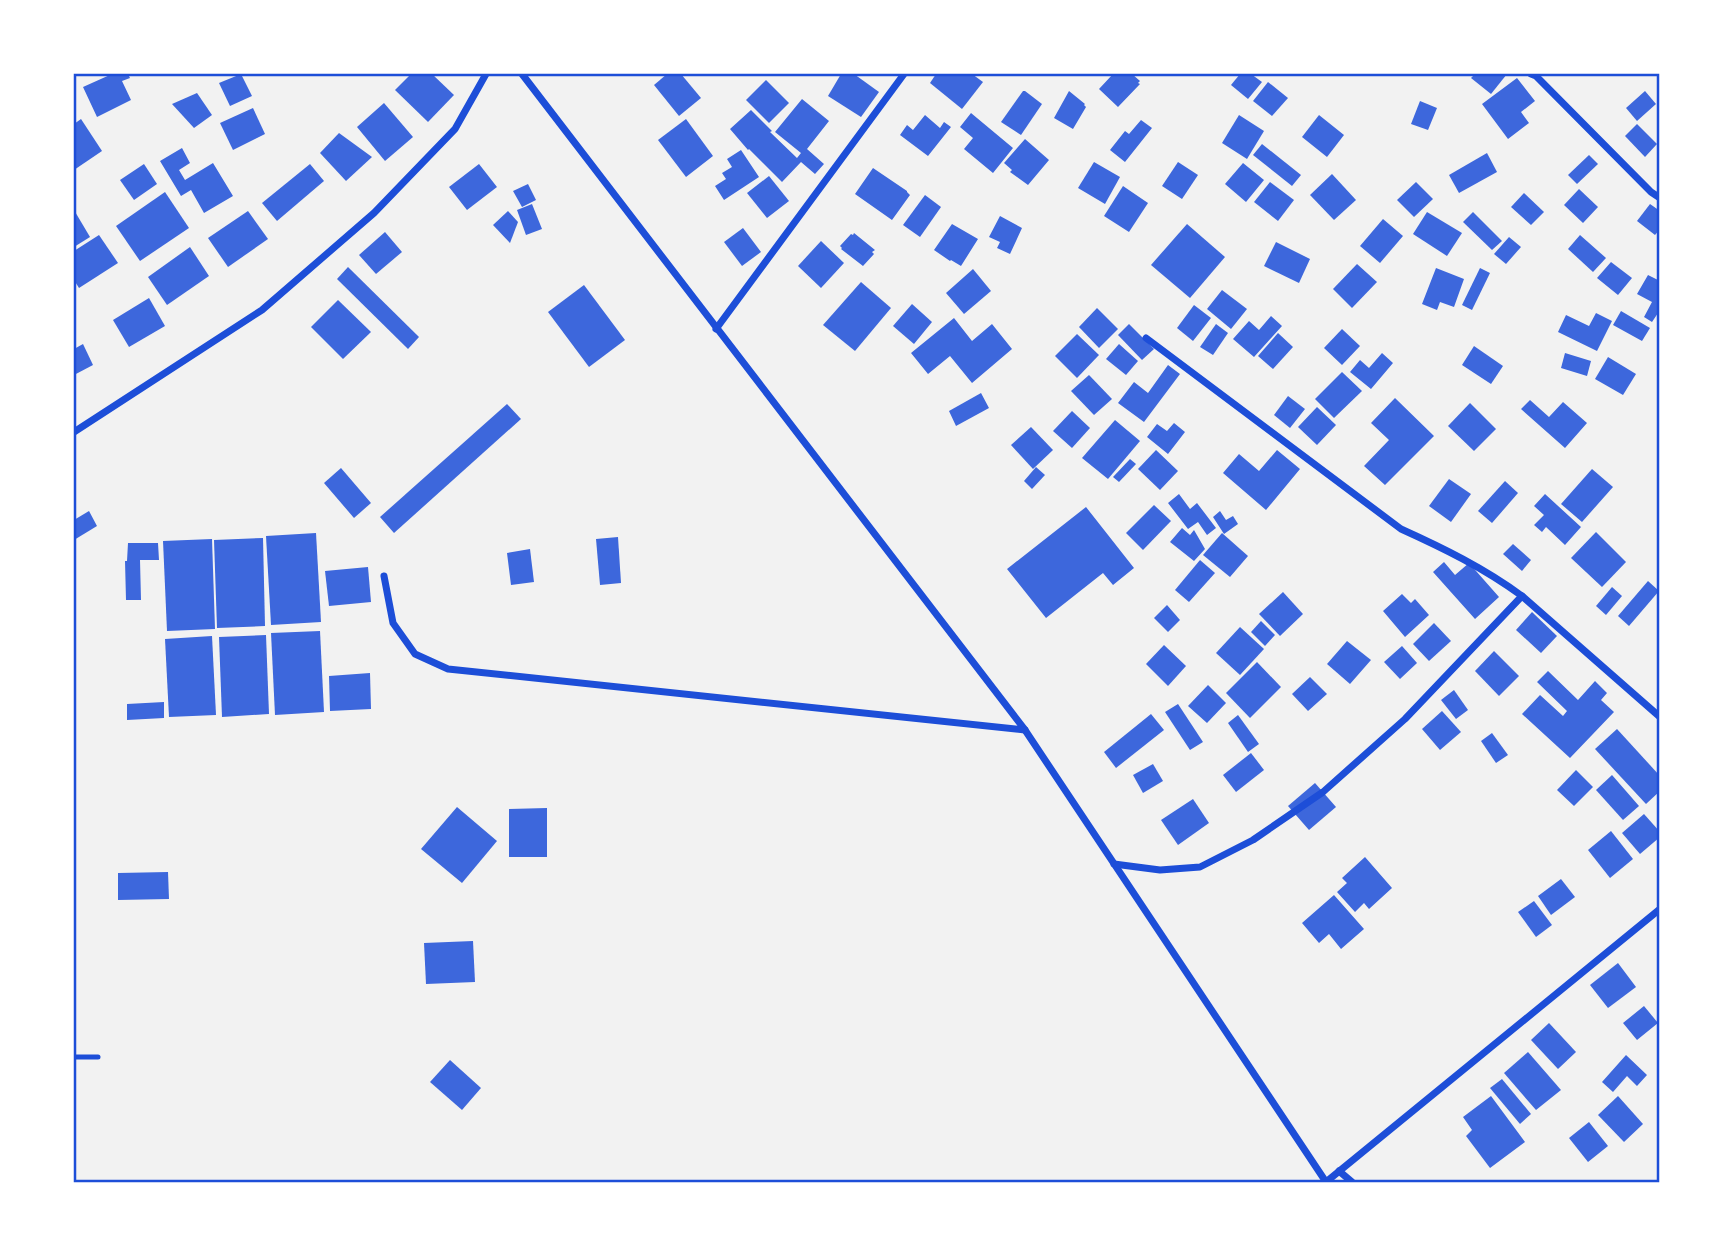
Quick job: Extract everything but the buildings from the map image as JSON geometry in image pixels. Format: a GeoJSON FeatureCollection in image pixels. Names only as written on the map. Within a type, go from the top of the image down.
{"type":"FeatureCollection","features":[{"type":"Feature","properties":{"kind":"street"},"geometry":{"type":"LineString","coordinates":[[74,432],[262,310],[373,213],[455,129],[486,74]]}},
{"type":"Feature","properties":{"kind":"street"},"geometry":{"type":"LineString","coordinates":[[522,74],[1026,730],[1326,1182],[1660,909]]}},
{"type":"Feature","properties":{"kind":"street"},"geometry":{"type":"LineString","coordinates":[[716,329],[904,74]]}},
{"type":"Feature","properties":{"kind":"street"},"geometry":{"type":"LineString","coordinates":[[1531,74],[1660,198]]}},
{"type":"Feature","properties":{"kind":"street"},"geometry":{"type":"LineString","coordinates":[[1146,338],[1401,529],[1500,579],[1660,717]]}},
{"type":"Feature","properties":{"kind":"street"},"geometry":{"type":"LineString","coordinates":[[384,576],[393,623],[415,654],[448,670],[1026,730]]}},
{"type":"Feature","properties":{"kind":"street"},"geometry":{"type":"LineString","coordinates":[[1114,864],[1160,870],[1200,867],[1253,840],[1323,792],[1405,719],[1522,596]]}},
{"type":"Feature","properties":{"kind":"street"},"geometry":{"type":"LineString","coordinates":[[1339,1171],[1352,1182]]}},
{"type":"Feature","properties":{"kind":"lane"},"geometry":{"type":"LineString","coordinates":[[74,1057],[98,1056]]}}]}
